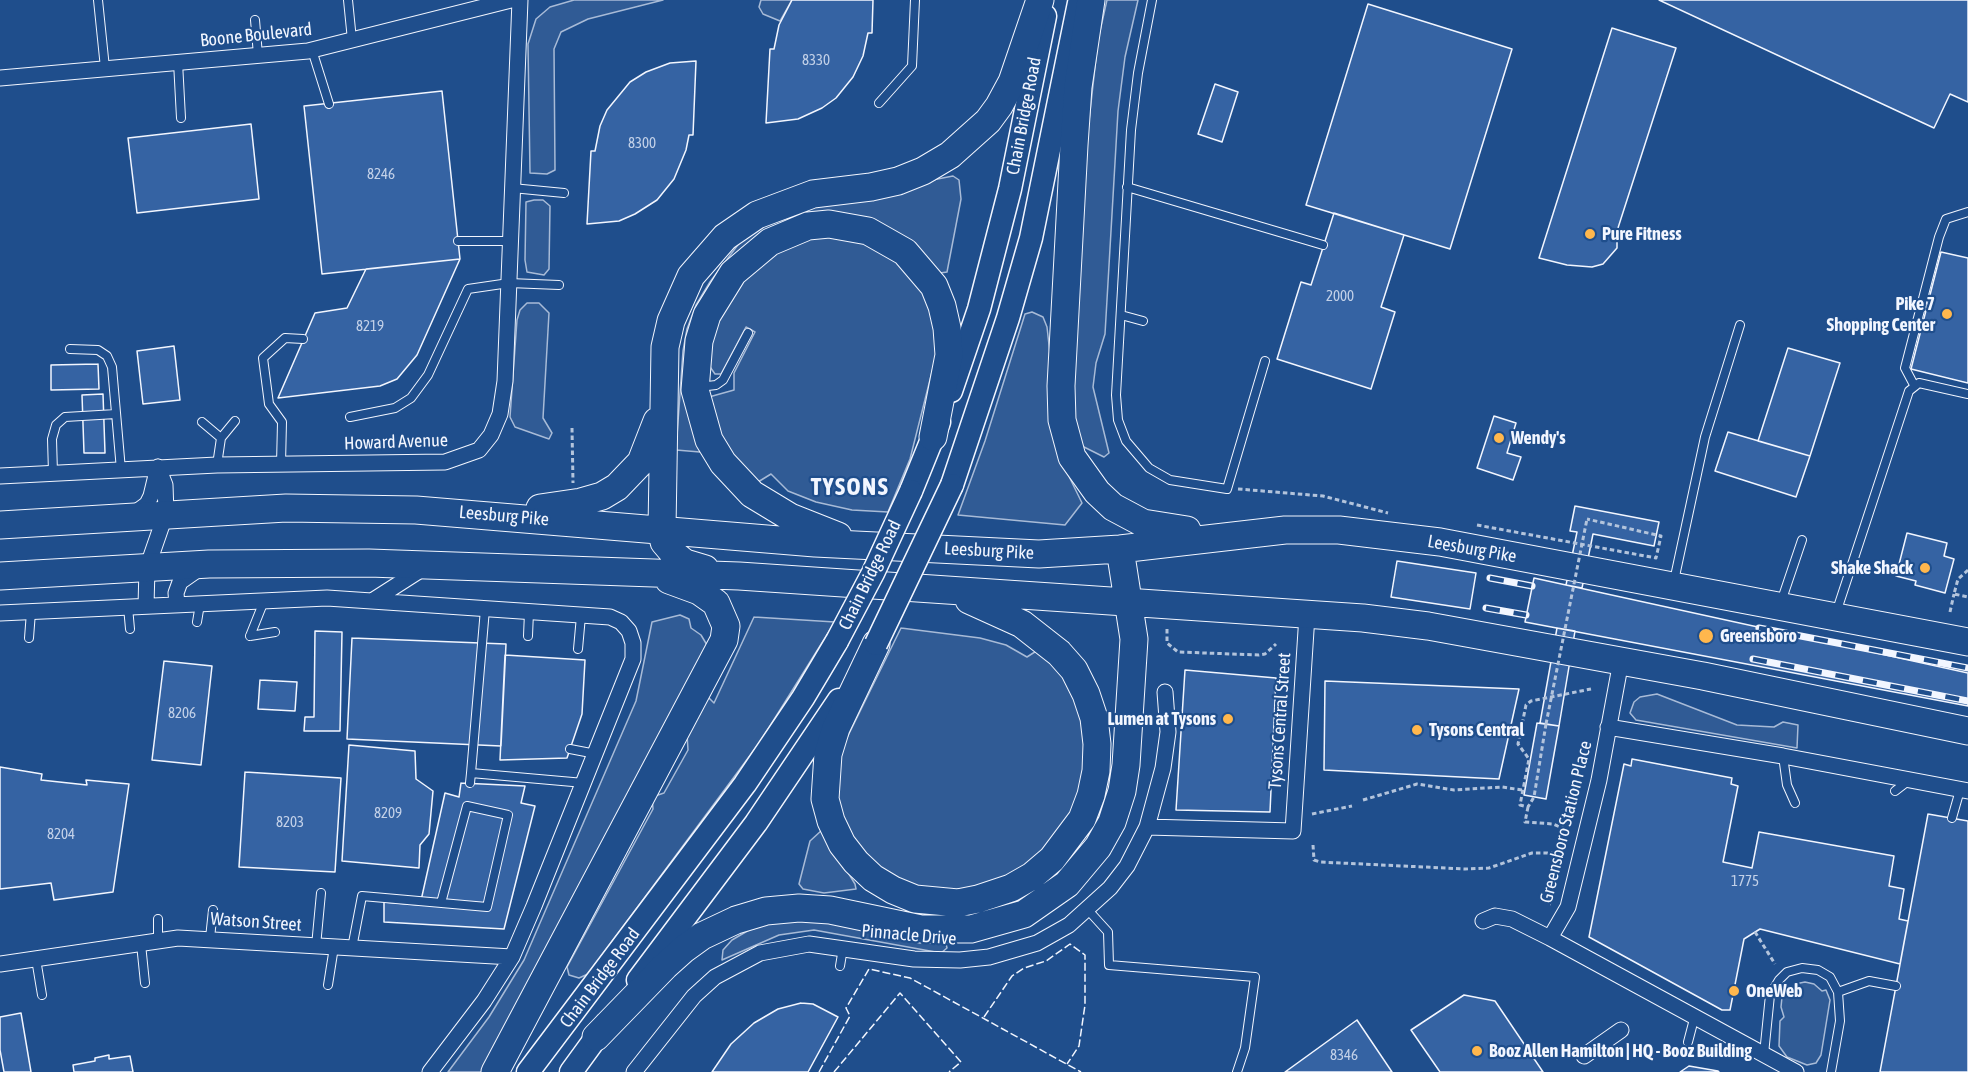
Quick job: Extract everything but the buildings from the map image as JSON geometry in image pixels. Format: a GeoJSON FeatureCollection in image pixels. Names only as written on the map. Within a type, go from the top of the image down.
{"type":"FeatureCollection","features":[{"type":"Feature","properties":{"kind":"highway"},"geometry":{"type":"LineString","coordinates":[[739,576],[685,562],[664,542],[662,529],[665,347],[671,321],[685,287],[706,256],[746,221],[786,202],[813,194],[871,187],[898,181],[950,155],[988,121],[999,106],[1012,82],[1040,0]]}},
{"type":"Feature","properties":{"kind":"highway"},"geometry":{"type":"LineString","coordinates":[[1091,0],[1078,87],[1070,210],[1061,386],[1065,437],[1072,457],[1084,475],[1113,507],[1152,526],[1230,535]]}},
{"type":"Feature","properties":{"kind":"highway"},"geometry":{"type":"LineString","coordinates":[[871,547],[790,517],[760,499],[738,482],[709,440],[700,416],[695,387],[699,340],[707,315],[733,273],[750,256],[787,233],[808,226],[848,226],[868,231],[905,252],[926,274],[942,306],[949,355],[933,437]]}},
{"type":"Feature","properties":{"kind":"highway"},"geometry":{"type":"LineString","coordinates":[[485,514],[581,502],[602,496],[617,487],[631,475],[649,447],[663,391]]}},
{"type":"Feature","properties":{"kind":"highway","name":"Leesburg Pike"},"geometry":{"type":"LineString","coordinates":[[0,525],[166,513],[348,508],[485,514],[871,547],[1039,554],[1120,549],[1285,530],[1382,534],[1968,642]]}},
{"type":"Feature","properties":{"kind":"highway"},"geometry":{"type":"LineString","coordinates":[[596,1037],[664,966],[684,949],[702,936],[736,920],[766,911],[799,908],[830,910],[921,929],[971,929],[1023,914],[1067,884],[1098,847],[1112,822],[1122,791],[1134,639],[1120,549]]}},
{"type":"Feature","properties":{"kind":"highway"},"geometry":{"type":"LineString","coordinates":[[0,576],[209,564],[369,563],[739,576],[1306,615],[1428,626],[1621,661],[1968,731]]}},
{"type":"Feature","properties":{"kind":"highway"},"geometry":{"type":"LineString","coordinates":[[495,1072],[724,640],[726,626],[716,603],[699,591],[648,573]]}},
{"type":"Feature","properties":{"kind":"highway"},"geometry":{"type":"LineString","coordinates":[[876,644],[836,728],[828,754],[825,798],[831,821],[842,844],[873,878],[893,891],[937,903],[978,899],[1011,888],[1032,876],[1069,840],[1091,795],[1097,744],[1094,718],[1086,694],[1074,670],[1039,636],[994,610],[939,591]]}},
{"type":"Feature","properties":{"kind":"main road","name":"Chain Bridge Road"},"geometry":{"type":"LineString","coordinates":[[528,1072],[745,784],[803,698],[873,573],[933,437],[979,309],[1010,189],[1048,0]]}},
{"type":"Feature","properties":{"kind":"main road","name":"Chain Bridge Road"},"geometry":{"type":"LineString","coordinates":[[571,1072],[756,823],[876,644],[952,485],[1004,329],[1030,238],[1080,0]]}},
{"type":"Feature","properties":{"kind":"street","name":"Boone Boulevard"},"geometry":{"type":"LineString","coordinates":[[0,78],[312,50],[511,0]]}},
{"type":"Feature","properties":{"kind":"street","name":"Howard Avenue"},"geometry":{"type":"LineString","coordinates":[[0,476],[217,465],[445,462],[480,450],[491,435],[500,414],[505,381],[520,0]]}},
{"type":"Feature","properties":{"kind":"street"},"geometry":{"type":"LineString","coordinates":[[146,606],[147,568],[166,513],[165,485],[158,467]]}},
{"type":"Feature","properties":{"kind":"street"},"geometry":{"type":"LineString","coordinates":[[128,517],[147,504],[158,467]]}},
{"type":"Feature","properties":{"kind":"street"},"geometry":{"type":"LineString","coordinates":[[177,604],[176,593],[180,582],[190,573],[209,564]]}},
{"type":"Feature","properties":{"kind":"street"},"geometry":{"type":"LineString","coordinates":[[369,602],[390,591],[408,576],[431,566]]}},
{"type":"Feature","properties":{"kind":"street"},"geometry":{"type":"LineString","coordinates":[[0,613],[327,598],[610,617],[621,622],[633,643],[633,659],[512,957],[484,1001],[430,1072]]}},
{"type":"Feature","properties":{"kind":"street","name":"Tysons Central Street"},"geometry":{"type":"LineString","coordinates":[[1147,827],[1293,831],[1306,615]]}},
{"type":"Feature","properties":{"kind":"street"},"geometry":{"type":"LineString","coordinates":[[1608,727],[1621,661]]}},
{"type":"Feature","properties":{"kind":"street","name":"Pinnacle Drive"},"geometry":{"type":"LineString","coordinates":[[634,1072],[694,996],[715,977],[738,963],[782,947],[809,944],[914,959],[948,961],[989,957],[1037,944],[1088,910],[1110,888],[1127,866],[1147,827],[1163,768],[1168,732],[1165,692]]}},
{"type":"Feature","properties":{"kind":"street","name":"Greensboro Station Place"},"geometry":{"type":"LineString","coordinates":[[1550,938],[1568,907],[1608,727],[1783,756],[1964,791]]}},
{"type":"Feature","properties":{"kind":"street"},"geometry":{"type":"LineString","coordinates":[[1483,921],[1495,916],[1512,919],[1796,1072]]}},
{"type":"Feature","properties":{"kind":"street","name":"Watson Street"},"geometry":{"type":"LineString","coordinates":[[0,964],[158,941],[210,938],[512,957]]}},
{"type":"Feature","properties":{"kind":"street"},"geometry":{"type":"LineString","coordinates":[[1584,1056],[1621,1030]]}},
{"type":"Feature","properties":{"kind":"lane"},"geometry":{"type":"LineString","coordinates":[[98,0],[105,68]]}},
{"type":"Feature","properties":{"kind":"lane"},"geometry":{"type":"LineString","coordinates":[[348,0],[352,40]]}},
{"type":"Feature","properties":{"kind":"lane"},"geometry":{"type":"LineString","coordinates":[[879,103],[912,66],[915,0]]}},
{"type":"Feature","properties":{"kind":"lane"},"geometry":{"type":"LineString","coordinates":[[1152,0],[1138,73],[1127,187],[1116,395],[1118,420],[1134,454],[1149,468],[1170,480],[1227,489],[1265,361]]}},
{"type":"Feature","properties":{"kind":"lane"},"geometry":{"type":"LineString","coordinates":[[255,20],[258,55]]}},
{"type":"Feature","properties":{"kind":"lane"},"geometry":{"type":"LineString","coordinates":[[312,50],[329,104]]}},
{"type":"Feature","properties":{"kind":"lane"},"geometry":{"type":"LineString","coordinates":[[178,62],[181,118]]}},
{"type":"Feature","properties":{"kind":"lane"},"geometry":{"type":"LineString","coordinates":[[1127,187],[1323,245]]}},
{"type":"Feature","properties":{"kind":"lane"},"geometry":{"type":"LineString","coordinates":[[512,188],[564,193]]}},
{"type":"Feature","properties":{"kind":"lane"},"geometry":{"type":"LineString","coordinates":[[1834,617],[1914,385],[1905,368],[1940,237],[1946,219],[1968,212]]}},
{"type":"Feature","properties":{"kind":"lane"},"geometry":{"type":"LineString","coordinates":[[458,241],[510,241]]}},
{"type":"Feature","properties":{"kind":"lane"},"geometry":{"type":"LineString","coordinates":[[350,417],[395,408],[411,398],[428,375],[468,289],[509,283],[559,285]]}},
{"type":"Feature","properties":{"kind":"lane"},"geometry":{"type":"LineString","coordinates":[[1121,315],[1143,321]]}},
{"type":"Feature","properties":{"kind":"lane"},"geometry":{"type":"LineString","coordinates":[[1673,586],[1705,437],[1740,325]]}},
{"type":"Feature","properties":{"kind":"lane"},"geometry":{"type":"LineString","coordinates":[[695,387],[716,385],[723,380],[748,333]]}},
{"type":"Feature","properties":{"kind":"lane"},"geometry":{"type":"LineString","coordinates":[[280,464],[282,422],[269,404],[263,358],[285,338],[303,339]]}},
{"type":"Feature","properties":{"kind":"lane"},"geometry":{"type":"LineString","coordinates":[[70,349],[98,350],[107,356],[112,367],[121,470]]}},
{"type":"Feature","properties":{"kind":"lane"},"geometry":{"type":"LineString","coordinates":[[1914,385],[1919,383],[1968,394]]}},
{"type":"Feature","properties":{"kind":"lane"},"geometry":{"type":"LineString","coordinates":[[53,474],[52,439],[56,425],[65,417],[116,414]]}},
{"type":"Feature","properties":{"kind":"lane"},"geometry":{"type":"LineString","coordinates":[[217,465],[221,438],[235,421]]}},
{"type":"Feature","properties":{"kind":"lane"},"geometry":{"type":"LineString","coordinates":[[202,422],[221,438]]}},
{"type":"Feature","properties":{"kind":"lane"},"geometry":{"type":"LineString","coordinates":[[1780,607],[1802,540]]}},
{"type":"Feature","properties":{"kind":"lane"},"geometry":{"type":"LineString","coordinates":[[264,601],[250,636],[275,632]]}},
{"type":"Feature","properties":{"kind":"lane"},"geometry":{"type":"LineString","coordinates":[[197,622],[200,604]]}},
{"type":"Feature","properties":{"kind":"lane"},"geometry":{"type":"LineString","coordinates":[[128,607],[130,629]]}},
{"type":"Feature","properties":{"kind":"lane"},"geometry":{"type":"LineString","coordinates":[[470,783],[485,609]]}},
{"type":"Feature","properties":{"kind":"lane"},"geometry":{"type":"LineString","coordinates":[[29,638],[31,612]]}},
{"type":"Feature","properties":{"kind":"lane"},"geometry":{"type":"LineString","coordinates":[[528,636],[529,612]]}},
{"type":"Feature","properties":{"kind":"lane"},"geometry":{"type":"LineString","coordinates":[[578,649],[581,616]]}},
{"type":"Feature","properties":{"kind":"lane"},"geometry":{"type":"LineString","coordinates":[[570,749],[596,754]]}},
{"type":"Feature","properties":{"kind":"lane"},"geometry":{"type":"LineString","coordinates":[[1783,756],[1786,785],[1795,803]]}},
{"type":"Feature","properties":{"kind":"lane"},"geometry":{"type":"LineString","coordinates":[[471,773],[584,783]]}},
{"type":"Feature","properties":{"kind":"lane"},"geometry":{"type":"LineString","coordinates":[[1895,791],[1910,780]]}},
{"type":"Feature","properties":{"kind":"lane"},"geometry":{"type":"LineString","coordinates":[[1952,819],[1964,791]]}},
{"type":"Feature","properties":{"kind":"lane"},"geometry":{"type":"LineString","coordinates":[[352,948],[362,896],[441,903],[487,907],[508,814],[467,806],[441,903]]}},
{"type":"Feature","properties":{"kind":"lane"},"geometry":{"type":"LineString","coordinates":[[316,946],[321,893]]}},
{"type":"Feature","properties":{"kind":"lane"},"geometry":{"type":"LineString","coordinates":[[210,938],[213,910]]}},
{"type":"Feature","properties":{"kind":"lane"},"geometry":{"type":"LineString","coordinates":[[1088,910],[1107,932],[1109,964],[1256,977],[1245,1048],[1237,1072]]}},
{"type":"Feature","properties":{"kind":"lane"},"geometry":{"type":"LineString","coordinates":[[158,919],[158,941]]}},
{"type":"Feature","properties":{"kind":"lane"},"geometry":{"type":"LineString","coordinates":[[141,944],[145,983]]}},
{"type":"Feature","properties":{"kind":"lane"},"geometry":{"type":"LineString","coordinates":[[328,985],[334,947]]}},
{"type":"Feature","properties":{"kind":"lane"},"geometry":{"type":"LineString","coordinates":[[840,966],[843,948]]}},
{"type":"Feature","properties":{"kind":"lane"},"geometry":{"type":"LineString","coordinates":[[36,959],[42,995]]}},
{"type":"Feature","properties":{"kind":"lane"},"geometry":{"type":"LineString","coordinates":[[1764,1054],[1770,995],[1787,972],[1802,968],[1818,969],[1830,977],[1838,992],[1840,1021],[1832,1072]]}},
{"type":"Feature","properties":{"kind":"lane"},"geometry":{"type":"LineString","coordinates":[[1838,992],[1869,981],[1896,986]]}},
{"type":"Feature","properties":{"kind":"lane"},"geometry":{"type":"LineString","coordinates":[[1688,1042],[1694,1018]]}},
{"type":"Feature","properties":{"kind":"path"},"geometry":{"type":"LineString","coordinates":[[572,428],[573,485]]}},
{"type":"Feature","properties":{"kind":"path"},"geometry":{"type":"LineString","coordinates":[[1551,904],[1546,902],[1563,828],[1553,824],[1525,822],[1528,807],[1534,796],[1587,519],[1661,536],[1656,558]]}},
{"type":"Feature","properties":{"kind":"path"},"geometry":{"type":"LineString","coordinates":[[1950,612],[1958,579],[1968,570]]}},
{"type":"Feature","properties":{"kind":"path"},"geometry":{"type":"LineString","coordinates":[[1954,594],[1968,597]]}},
{"type":"Feature","properties":{"kind":"path"},"geometry":{"type":"LineString","coordinates":[[1167,629],[1167,643],[1178,652],[1259,655],[1265,654],[1276,644]]}},
{"type":"Feature","properties":{"kind":"path"},"geometry":{"type":"LineString","coordinates":[[1528,807],[1520,805],[1529,759],[1518,744],[1526,705],[1531,701],[1591,689]]}},
{"type":"Feature","properties":{"kind":"path"},"geometry":{"type":"LineString","coordinates":[[1363,800],[1417,784],[1454,790],[1502,787],[1523,790]]}},
{"type":"Feature","properties":{"kind":"path"},"geometry":{"type":"LineString","coordinates":[[1312,814],[1352,806]]}},
{"type":"Feature","properties":{"kind":"path"},"geometry":{"type":"LineString","coordinates":[[1313,845],[1313,856],[1317,861],[1466,869],[1489,868],[1532,853],[1558,853]]}},
{"type":"Feature","properties":{"kind":"path"},"geometry":{"type":"LineString","coordinates":[[1755,932],[1774,964]]}},
{"type":"Feature","properties":{"kind":"shaded area"},"geometry":{"type":"Polygon","coordinates":[[[574,0],[663,0],[588,19],[561,32],[554,49],[555,170],[547,174],[530,173],[528,44],[536,19],[550,7],[574,0]]]}},
{"type":"Feature","properties":{"kind":"shaded area"},"geometry":{"type":"Polygon","coordinates":[[[761,0],[792,0],[780,21],[763,14],[759,7],[761,0]]]}},
{"type":"Feature","properties":{"kind":"shaded area"},"geometry":{"type":"Polygon","coordinates":[[[1107,0],[1138,0],[1125,57],[1118,111],[1105,334],[1096,363],[1093,387],[1109,453],[1104,457],[1080,445],[1071,399],[1087,139],[1098,40],[1107,0]]]}},
{"type":"Feature","properties":{"kind":"shaded area"},"geometry":{"type":"Polygon","coordinates":[[[953,176],[959,180],[961,199],[947,272],[940,273],[853,216],[716,283],[700,452],[676,450],[683,351],[687,329],[696,305],[710,282],[749,230],[794,207],[953,176]]]}},
{"type":"Feature","properties":{"kind":"shaded area"},"geometry":{"type":"Polygon","coordinates":[[[543,200],[550,206],[549,269],[544,275],[527,272],[525,260],[526,202],[543,200]]]}},
{"type":"Feature","properties":{"kind":"shaded area"},"geometry":{"type":"Polygon","coordinates":[[[817,237],[854,237],[882,250],[917,278],[933,309],[936,356],[910,459],[888,512],[852,510],[816,502],[788,491],[771,474],[758,482],[732,454],[719,435],[709,397],[734,390],[734,373],[755,332],[746,327],[721,374],[715,374],[708,364],[708,347],[719,318],[751,270],[770,255],[793,244],[817,237]]]}},
{"type":"Feature","properties":{"kind":"shaded area"},"geometry":{"type":"Polygon","coordinates":[[[527,303],[539,303],[549,313],[543,418],[552,433],[549,439],[515,427],[510,417],[517,320],[520,310],[527,303]]]}},
{"type":"Feature","properties":{"kind":"shaded area"},"geometry":{"type":"Polygon","coordinates":[[[1032,312],[1043,317],[1047,327],[1062,462],[1082,503],[1065,525],[958,515],[985,441],[1025,314],[1032,312]]]}},
{"type":"Feature","properties":{"kind":"shaded area"},"geometry":{"type":"Polygon","coordinates":[[[680,615],[689,619],[691,628],[701,635],[707,645],[486,1072],[448,1072],[489,1017],[524,960],[636,701],[652,622],[680,615]]]}},
{"type":"Feature","properties":{"kind":"shaded area"},"geometry":{"type":"Polygon","coordinates":[[[754,617],[835,622],[760,742],[588,974],[579,978],[569,975],[567,967],[653,809],[652,797],[664,793],[688,750],[687,734],[707,696],[714,703],[754,617]]]}},
{"type":"Feature","properties":{"kind":"shaded area"},"geometry":{"type":"Polygon","coordinates":[[[901,628],[980,638],[1006,645],[1027,657],[1041,648],[1079,697],[1088,760],[1080,803],[1044,859],[990,888],[924,893],[864,858],[842,819],[836,795],[842,748],[901,628]]]}},
{"type":"Feature","properties":{"kind":"shaded area"},"geometry":{"type":"Polygon","coordinates":[[[1657,694],[1737,725],[1774,727],[1783,722],[1798,725],[1797,748],[1636,720],[1630,713],[1634,702],[1640,697],[1657,694]]]}},
{"type":"Feature","properties":{"kind":"shaded area"},"geometry":{"type":"Polygon","coordinates":[[[822,830],[856,889],[824,893],[803,889],[799,884],[810,841],[822,830]]]}},
{"type":"Feature","properties":{"kind":"shaded area"},"geometry":{"type":"Polygon","coordinates":[[[815,917],[945,940],[947,948],[941,953],[814,930],[779,935],[722,960],[723,950],[732,940],[749,930],[784,919],[815,917]]]}},
{"type":"Feature","properties":{"kind":"shaded area"},"geometry":{"type":"Polygon","coordinates":[[[1805,982],[1814,984],[1822,991],[1826,990],[1830,1000],[1821,1055],[1816,1063],[1807,1065],[1787,1057],[1779,1046],[1780,1021],[1784,1017],[1781,1007],[1782,997],[1795,984],[1805,982]]]}},
{"type":"Feature","properties":{"kind":"railway"},"geometry":{"type":"LineString","coordinates":[[1490,578],[1532,586]]}},
{"type":"Feature","properties":{"kind":"railway"},"geometry":{"type":"LineString","coordinates":[[1486,608],[1526,615]]}},
{"type":"Feature","properties":{"kind":"railway"},"geometry":{"type":"LineString","coordinates":[[1759,628],[1968,668]]}},
{"type":"Feature","properties":{"kind":"railway"},"geometry":{"type":"LineString","coordinates":[[1753,659],[1968,701]]}},
{"type":"Feature","properties":{"kind":"fence"},"geometry":{"type":"LineString","coordinates":[[984,1017],[1012,976],[1024,968],[1046,961],[1070,944],[1085,955],[1085,1005],[1079,1046],[1067,1064]]}},
{"type":"Feature","properties":{"kind":"fence"},"geometry":{"type":"LineString","coordinates":[[819,1072],[850,1016],[846,1008],[869,969],[910,978],[1081,1072]]}},
{"type":"Feature","properties":{"kind":"fence"},"geometry":{"type":"LineString","coordinates":[[834,1072],[900,993],[961,1062],[949,1072]]}},
{"type":"Feature","properties":{"kind":"place","name":"Pure Fitness"},"geometry":{"type":"Point","coordinates":[1590,234]}},
{"type":"Feature","properties":{"kind":"place","name":"Pike 7 Shopping Center"},"geometry":{"type":"Point","coordinates":[1947,314]}},
{"type":"Feature","properties":{"kind":"place","name":"Wendy's"},"geometry":{"type":"Point","coordinates":[1499,438]}},
{"type":"Feature","properties":{"kind":"place","name":"Shake Shack"},"geometry":{"type":"Point","coordinates":[1925,568]}},
{"type":"Feature","properties":{"kind":"place","name":"Greensboro"},"geometry":{"type":"Point","coordinates":[1706,636]}},
{"type":"Feature","properties":{"kind":"place","name":"Lumen at Tysons"},"geometry":{"type":"Point","coordinates":[1228,719]}},
{"type":"Feature","properties":{"kind":"place","name":"Tysons Central"},"geometry":{"type":"Point","coordinates":[1417,730]}},
{"type":"Feature","properties":{"kind":"place","name":"OneWeb"},"geometry":{"type":"Point","coordinates":[1734,991]}},
{"type":"Feature","properties":{"kind":"place","name":"Booz Allen Hamilton | HQ - Booz Building"},"geometry":{"type":"Point","coordinates":[1477,1051]}},
{"type":"Feature","properties":{"kind":"district","name":"TYSONS"},"geometry":{"type":"Point","coordinates":[850,487]}}]}
